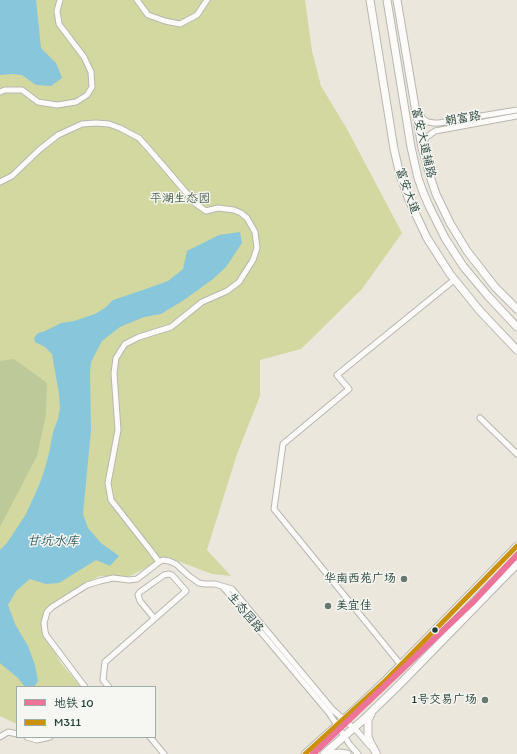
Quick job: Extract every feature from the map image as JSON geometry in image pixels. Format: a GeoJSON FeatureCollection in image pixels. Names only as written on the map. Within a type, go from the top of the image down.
{"type":"FeatureCollection","features":[{"type":"Feature","properties":{"kind":"main road","name":"富安大道"},"geometry":{"type":"LineString","coordinates":[[370,0],[394,149],[400,175],[409,200],[420,224],[438,256],[454,280],[480,311],[517,350]]}},
{"type":"Feature","properties":{"kind":"main road","name":"富安大道"},"geometry":{"type":"LineString","coordinates":[[387,0],[411,147],[418,178],[426,199],[445,238],[463,266],[517,327]]}},
{"type":"Feature","properties":{"kind":"main road","name":"富安大道辅路"},"geometry":{"type":"LineString","coordinates":[[397,0],[422,148],[436,194],[450,223],[467,251],[502,295],[517,309]]}},
{"type":"Feature","properties":{"kind":"main road"},"geometry":{"type":"LineString","coordinates":[[405,112],[406,52]]}},
{"type":"Feature","properties":{"kind":"main road"},"geometry":{"type":"LineString","coordinates":[[305,754],[401,665],[517,546]]}},
{"type":"Feature","properties":{"kind":"main road"},"geometry":{"type":"LineString","coordinates":[[324,754],[399,685],[517,564]]}},
{"type":"Feature","properties":{"kind":"main road"},"geometry":{"type":"LineString","coordinates":[[372,711],[368,720],[368,736],[376,754]]}},
{"type":"Feature","properties":{"kind":"main road"},"geometry":{"type":"LineString","coordinates":[[331,754],[347,754]]}},
{"type":"Feature","properties":{"kind":"street"},"geometry":{"type":"LineString","coordinates":[[0,92],[5,90],[22,90],[38,102],[57,105],[76,102],[87,95],[92,87],[91,72],[84,57],[59,24],[57,11],[60,0]]}},
{"type":"Feature","properties":{"kind":"street"},"geometry":{"type":"LineString","coordinates":[[137,0],[148,14],[165,21],[180,24],[197,15],[208,0]]}},
{"type":"Feature","properties":{"kind":"street","name":"朝富路"},"geometry":{"type":"LineString","coordinates":[[415,107],[423,119],[434,123],[517,110]]}},
{"type":"Feature","properties":{"kind":"street","name":"朝富路"},"geometry":{"type":"LineString","coordinates":[[422,148],[422,144],[427,137],[435,131],[517,116]]}},
{"type":"Feature","properties":{"kind":"street"},"geometry":{"type":"LineString","coordinates":[[0,182],[12,176],[39,150],[58,135],[82,124],[109,124],[139,138],[196,204],[206,211],[218,208],[234,210],[241,213],[247,218],[255,232],[257,248],[253,260],[239,282],[226,291],[202,302],[171,327],[139,337],[125,344],[116,358],[114,373],[118,430],[108,483],[111,500],[159,562]]}},
{"type":"Feature","properties":{"kind":"street"},"geometry":{"type":"LineString","coordinates":[[401,665],[274,509],[283,444],[349,389],[337,375],[454,280]]}},
{"type":"Feature","properties":{"kind":"street"},"geometry":{"type":"LineString","coordinates":[[480,418],[517,454]]}},
{"type":"Feature","properties":{"kind":"street"},"geometry":{"type":"LineString","coordinates":[[84,686],[46,635],[44,623],[48,612],[52,607],[87,585],[113,578],[129,580],[137,579],[163,560],[176,564],[199,583],[222,586]]}},
{"type":"Feature","properties":{"kind":"street"},"geometry":{"type":"LineString","coordinates":[[108,686],[103,680],[105,662],[186,591],[172,575],[164,575],[138,595],[140,600],[154,618]]}},
{"type":"Feature","properties":{"kind":"street","name":"生态园路"},"geometry":{"type":"LineString","coordinates":[[222,586],[232,589],[333,710],[360,735],[376,754]]}},
{"type":"Feature","properties":{"kind":"street","name":"生态园路"},"geometry":{"type":"LineString","coordinates":[[222,586],[329,713],[358,754]]}},
{"type":"Feature","properties":{"kind":"street"},"geometry":{"type":"LineString","coordinates":[[0,737],[8,732],[16,734]]}},
{"type":"Feature","properties":{"kind":"street"},"geometry":{"type":"LineString","coordinates":[[30,738],[37,740],[46,738]]}},
{"type":"Feature","properties":{"kind":"street"},"geometry":{"type":"LineString","coordinates":[[151,738],[164,754]]}},
{"type":"Feature","properties":{"kind":"green space","name":"平湖生态园"},"geometry":{"type":"Polygon","coordinates":[[[0,0],[305,0],[312,51],[321,86],[347,129],[402,233],[362,289],[301,349],[260,360],[260,396],[237,454],[207,550],[231,576],[212,574],[167,557],[130,576],[99,576],[48,606],[41,625],[60,662],[80,686],[16,686],[16,724],[0,716],[0,0]]]}},
{"type":"Feature","properties":{"kind":"green space"},"geometry":{"type":"Polygon","coordinates":[[[14,359],[47,383],[46,415],[37,456],[0,527],[0,361],[14,359]]]}},
{"type":"Feature","properties":{"kind":"water"},"geometry":{"type":"Polygon","coordinates":[[[0,0],[36,0],[41,48],[56,63],[62,78],[51,86],[36,85],[22,75],[0,75],[0,0]]]}},
{"type":"Feature","properties":{"kind":"water","name":"甘坑水库"},"geometry":{"type":"Polygon","coordinates":[[[240,232],[242,243],[226,267],[213,279],[184,300],[161,314],[144,317],[120,327],[102,341],[91,362],[91,430],[83,514],[88,528],[101,543],[119,556],[110,566],[96,560],[59,583],[46,584],[30,579],[16,591],[8,605],[15,624],[28,646],[35,665],[38,681],[35,686],[24,686],[18,678],[0,663],[0,550],[7,543],[26,514],[40,483],[60,408],[52,354],[45,347],[35,342],[34,338],[38,333],[61,323],[74,321],[95,314],[105,308],[113,300],[168,281],[183,269],[187,251],[219,235],[240,232]]]}},
{"type":"Feature","properties":{"kind":"metro line","name":"10"},"geometry":{"type":"LineString","coordinates":[[313,754],[474,601],[517,555]]}},
{"type":"Feature","properties":{"kind":"transit line","name":"M311"},"geometry":{"type":"LineString","coordinates":[[305,754],[386,680],[517,546]]}},
{"type":"Feature","properties":{"kind":"place","name":"华南西苑广场"},"geometry":{"type":"Point","coordinates":[404,579]}},
{"type":"Feature","properties":{"kind":"place","name":"美宜佳"},"geometry":{"type":"Point","coordinates":[328,606]}},
{"type":"Feature","properties":{"kind":"place","name":"1号交易广场"},"geometry":{"type":"Point","coordinates":[485,700]}}]}
